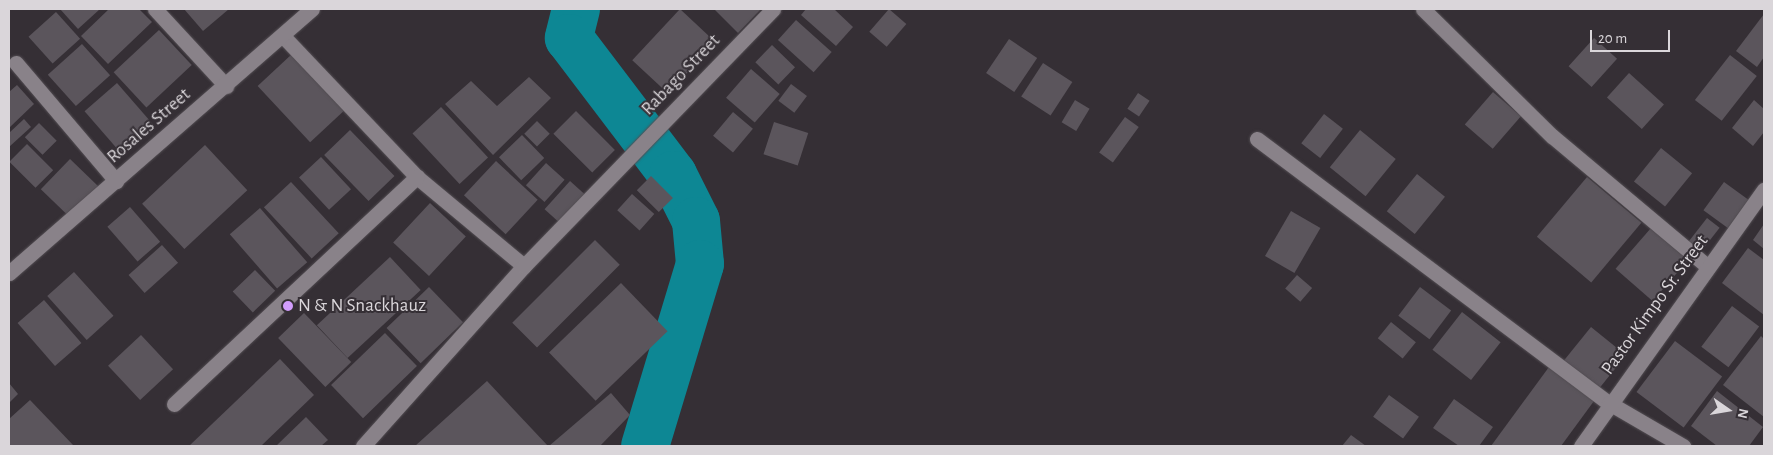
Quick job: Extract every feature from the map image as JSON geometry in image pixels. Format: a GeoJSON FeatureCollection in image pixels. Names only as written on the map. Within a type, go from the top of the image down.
{"type":"FeatureCollection","features":[{"type":"Feature","properties":{"kind":"street"},"geometry":{"type":"LineString","coordinates":[[155,9],[226,86]]}},
{"type":"Feature","properties":{"kind":"street","name":"Rosales Street"},"geometry":{"type":"LineString","coordinates":[[9,273],[284,37],[312,9]]}},
{"type":"Feature","properties":{"kind":"street","name":"Rabago Street"},"geometry":{"type":"LineString","coordinates":[[363,446],[524,266],[774,9]]}},
{"type":"Feature","properties":{"kind":"street"},"geometry":{"type":"LineString","coordinates":[[1423,9],[1552,136],[1707,266]]}},
{"type":"Feature","properties":{"kind":"street"},"geometry":{"type":"LineString","coordinates":[[284,37],[417,177],[524,266]]}},
{"type":"Feature","properties":{"kind":"street"},"geometry":{"type":"LineString","coordinates":[[16,63],[116,181]]}},
{"type":"Feature","properties":{"kind":"street"},"geometry":{"type":"LineString","coordinates":[[1257,139],[1609,403],[1682,446]]}},
{"type":"Feature","properties":{"kind":"street"},"geometry":{"type":"LineString","coordinates":[[174,404],[417,177]]}},
{"type":"Feature","properties":{"kind":"street","name":"Pastor Kimpo Sr. Street"},"geometry":{"type":"LineString","coordinates":[[1581,446],[1609,403],[1764,189]]}},
{"type":"Feature","properties":{"kind":"building"},"geometry":{"type":"Polygon","coordinates":[[[60,9],[100,9],[78,29],[60,9]]]}},
{"type":"Feature","properties":{"kind":"building"},"geometry":{"type":"Polygon","coordinates":[[[109,9],[139,9],[152,22],[108,64],[81,36],[109,9]]]}},
{"type":"Feature","properties":{"kind":"building"},"geometry":{"type":"Polygon","coordinates":[[[184,9],[229,9],[203,31],[184,9]]]}},
{"type":"Feature","properties":{"kind":"building"},"geometry":{"type":"Polygon","coordinates":[[[680,9],[716,42],[668,94],[632,60],[680,9]]]}},
{"type":"Feature","properties":{"kind":"building"},"geometry":{"type":"Polygon","coordinates":[[[714,9],[761,9],[738,33],[714,9]]]}},
{"type":"Feature","properties":{"kind":"building"},"geometry":{"type":"Polygon","coordinates":[[[806,9],[834,9],[853,27],[836,46],[801,15],[806,9]]]}},
{"type":"Feature","properties":{"kind":"building"},"geometry":{"type":"Polygon","coordinates":[[[889,9],[906,24],[887,47],[869,32],[889,9]]]}},
{"type":"Feature","properties":{"kind":"building"},"geometry":{"type":"Polygon","coordinates":[[[56,12],[80,39],[53,64],[29,37],[56,12]]]}},
{"type":"Feature","properties":{"kind":"building"},"geometry":{"type":"Polygon","coordinates":[[[1764,14],[1764,57],[1757,67],[1736,51],[1764,14]]]}},
{"type":"Feature","properties":{"kind":"building"},"geometry":{"type":"Polygon","coordinates":[[[796,20],[832,52],[814,72],[778,40],[796,20]]]}},
{"type":"Feature","properties":{"kind":"building"},"geometry":{"type":"Polygon","coordinates":[[[159,30],[192,65],[146,107],[114,72],[159,30]]]}},
{"type":"Feature","properties":{"kind":"building"},"geometry":{"type":"Polygon","coordinates":[[[1594,38],[1617,59],[1592,87],[1569,66],[1594,38]]]}},
{"type":"Feature","properties":{"kind":"building"},"geometry":{"type":"Polygon","coordinates":[[[1009,39],[1037,58],[1014,92],[986,73],[1009,39]]]}},
{"type":"Feature","properties":{"kind":"building"},"geometry":{"type":"Polygon","coordinates":[[[82,44],[110,75],[76,106],[48,75],[82,44]]]}},
{"type":"Feature","properties":{"kind":"building"},"geometry":{"type":"Polygon","coordinates":[[[772,45],[795,67],[778,84],[755,62],[772,45]]]}},
{"type":"Feature","properties":{"kind":"building"},"geometry":{"type":"Polygon","coordinates":[[[292,54],[345,110],[310,142],[258,86],[292,54]]]}},
{"type":"Feature","properties":{"kind":"building"},"geometry":{"type":"Polygon","coordinates":[[[1730,55],[1757,76],[1722,121],[1695,100],[1730,55]]]}},
{"type":"Feature","properties":{"kind":"building"},"geometry":{"type":"Polygon","coordinates":[[[1043,63],[1072,82],[1051,116],[1021,97],[1043,63]]]}},
{"type":"Feature","properties":{"kind":"building"},"geometry":{"type":"Polygon","coordinates":[[[751,69],[780,94],[755,123],[726,98],[751,69]]]}},
{"type":"Feature","properties":{"kind":"building"},"geometry":{"type":"Polygon","coordinates":[[[1629,73],[1664,104],[1642,129],[1607,98],[1629,73]]]}},
{"type":"Feature","properties":{"kind":"building"},"geometry":{"type":"Polygon","coordinates":[[[529,77],[551,98],[493,155],[445,104],[471,81],[497,106],[529,77]]]}},
{"type":"Feature","properties":{"kind":"building"},"geometry":{"type":"Polygon","coordinates":[[[117,83],[154,125],[121,153],[85,111],[117,83]]]}},
{"type":"Feature","properties":{"kind":"building"},"geometry":{"type":"Polygon","coordinates":[[[791,84],[807,96],[794,113],[778,101],[791,84]]]}},
{"type":"Feature","properties":{"kind":"building"},"geometry":{"type":"Polygon","coordinates":[[[17,85],[34,104],[9,128],[9,92],[17,85]]]}},
{"type":"Feature","properties":{"kind":"building"},"geometry":{"type":"Polygon","coordinates":[[[1493,92],[1521,116],[1493,149],[1465,124],[1493,92]]]}},
{"type":"Feature","properties":{"kind":"building"},"geometry":{"type":"Polygon","coordinates":[[[1138,93],[1150,101],[1139,117],[1127,109],[1138,93]]]}},
{"type":"Feature","properties":{"kind":"building"},"geometry":{"type":"Polygon","coordinates":[[[1075,100],[1090,109],[1076,131],[1062,122],[1075,100]]]}},
{"type":"Feature","properties":{"kind":"building"},"geometry":{"type":"Polygon","coordinates":[[[1754,100],[1764,109],[1764,132],[1753,146],[1732,128],[1754,100]]]}},
{"type":"Feature","properties":{"kind":"building"},"geometry":{"type":"Polygon","coordinates":[[[441,107],[488,157],[460,184],[412,134],[441,107]]]}},
{"type":"Feature","properties":{"kind":"building"},"geometry":{"type":"Polygon","coordinates":[[[576,111],[615,150],[592,173],[553,134],[576,111]]]}},
{"type":"Feature","properties":{"kind":"building"},"geometry":{"type":"Polygon","coordinates":[[[733,112],[753,129],[733,152],[713,136],[733,112]]]}},
{"type":"Feature","properties":{"kind":"building"},"geometry":{"type":"Polygon","coordinates":[[[1324,114],[1343,129],[1320,158],[1301,143],[1324,114]]]}},
{"type":"Feature","properties":{"kind":"building"},"geometry":{"type":"Polygon","coordinates":[[[1125,117],[1139,127],[1113,163],[1099,153],[1125,117]]]}},
{"type":"Feature","properties":{"kind":"building"},"geometry":{"type":"Polygon","coordinates":[[[24,119],[31,127],[9,147],[9,133],[24,119]]]}},
{"type":"Feature","properties":{"kind":"building"},"geometry":{"type":"Polygon","coordinates":[[[537,121],[550,134],[537,146],[524,134],[537,121]]]}},
{"type":"Feature","properties":{"kind":"building"},"geometry":{"type":"Polygon","coordinates":[[[774,122],[808,133],[798,165],[763,154],[774,122]]]}},
{"type":"Feature","properties":{"kind":"building"},"geometry":{"type":"Polygon","coordinates":[[[39,123],[57,141],[43,155],[25,137],[39,123]]]}},
{"type":"Feature","properties":{"kind":"building"},"geometry":{"type":"Polygon","coordinates":[[[350,130],[394,176],[369,201],[324,155],[350,130]]]}},
{"type":"Feature","properties":{"kind":"building"},"geometry":{"type":"Polygon","coordinates":[[[1360,130],[1396,159],[1366,196],[1330,167],[1360,130]]]}},
{"type":"Feature","properties":{"kind":"building"},"geometry":{"type":"Polygon","coordinates":[[[522,135],[544,158],[521,180],[499,157],[522,135]]]}},
{"type":"Feature","properties":{"kind":"building"},"geometry":{"type":"Polygon","coordinates":[[[27,144],[53,170],[35,188],[9,162],[27,144]]]}},
{"type":"Feature","properties":{"kind":"building"},"geometry":{"type":"Polygon","coordinates":[[[205,145],[247,190],[184,249],[142,204],[205,145]]]}},
{"type":"Feature","properties":{"kind":"building"},"geometry":{"type":"Polygon","coordinates":[[[1661,148],[1692,173],[1665,207],[1634,181],[1661,148]]]}},
{"type":"Feature","properties":{"kind":"building"},"geometry":{"type":"Polygon","coordinates":[[[321,157],[351,189],[329,210],[299,177],[321,157]]]}},
{"type":"Feature","properties":{"kind":"building"},"geometry":{"type":"Polygon","coordinates":[[[70,159],[99,187],[70,217],[41,189],[70,159]]]}},
{"type":"Feature","properties":{"kind":"building"},"geometry":{"type":"Polygon","coordinates":[[[496,161],[538,200],[506,234],[464,195],[496,161]]]}},
{"type":"Feature","properties":{"kind":"building"},"geometry":{"type":"Polygon","coordinates":[[[546,163],[565,180],[545,202],[526,185],[546,163]]]}},
{"type":"Feature","properties":{"kind":"building"},"geometry":{"type":"Polygon","coordinates":[[[1417,174],[1445,197],[1415,234],[1387,211],[1417,174]]]}},
{"type":"Feature","properties":{"kind":"building"},"geometry":{"type":"Polygon","coordinates":[[[651,176],[673,198],[659,212],[637,190],[651,176]]]}},
{"type":"Feature","properties":{"kind":"building"},"geometry":{"type":"Polygon","coordinates":[[[1587,177],[1641,223],[1591,282],[1537,237],[1587,177]]]}},
{"type":"Feature","properties":{"kind":"building"},"geometry":{"type":"Polygon","coordinates":[[[570,181],[589,198],[563,226],[545,209],[570,181]]]}},
{"type":"Feature","properties":{"kind":"building"},"geometry":{"type":"Polygon","coordinates":[[[291,182],[339,233],[312,258],[264,207],[291,182]]]}},
{"type":"Feature","properties":{"kind":"building"},"geometry":{"type":"Polygon","coordinates":[[[1724,182],[1749,200],[1729,229],[1703,210],[1724,182]]]}},
{"type":"Feature","properties":{"kind":"building"},"geometry":{"type":"Polygon","coordinates":[[[632,194],[654,214],[640,230],[617,210],[632,194]]]}},
{"type":"Feature","properties":{"kind":"building"},"geometry":{"type":"Polygon","coordinates":[[[430,203],[466,236],[429,276],[393,242],[430,203]]]}},
{"type":"Feature","properties":{"kind":"building"},"geometry":{"type":"Polygon","coordinates":[[[130,207],[160,242],[138,261],[107,227],[130,207]]]}},
{"type":"Feature","properties":{"kind":"building"},"geometry":{"type":"Polygon","coordinates":[[[260,208],[307,262],[277,289],[230,234],[260,208]]]}},
{"type":"Feature","properties":{"kind":"building"},"geometry":{"type":"Polygon","coordinates":[[[1291,211],[1320,228],[1294,273],[1265,256],[1291,211]]]}},
{"type":"Feature","properties":{"kind":"building"},"geometry":{"type":"Polygon","coordinates":[[[1707,218],[1720,228],[1701,252],[1688,242],[1707,218]]]}},
{"type":"Feature","properties":{"kind":"building"},"geometry":{"type":"Polygon","coordinates":[[[1764,224],[1764,249],[1753,240],[1764,224]]]}},
{"type":"Feature","properties":{"kind":"building"},"geometry":{"type":"Polygon","coordinates":[[[1651,228],[1688,260],[1653,301],[1616,269],[1651,228]]]}},
{"type":"Feature","properties":{"kind":"building"},"geometry":{"type":"Polygon","coordinates":[[[595,240],[620,265],[537,347],[512,323],[595,240]]]}},
{"type":"Feature","properties":{"kind":"building"},"geometry":{"type":"Polygon","coordinates":[[[162,245],[178,263],[145,293],[129,275],[162,245]]]}},
{"type":"Feature","properties":{"kind":"building"},"geometry":{"type":"Polygon","coordinates":[[[1748,248],[1764,260],[1764,315],[1722,283],[1748,248]]]}},
{"type":"Feature","properties":{"kind":"building"},"geometry":{"type":"Polygon","coordinates":[[[390,257],[421,290],[348,358],[317,325],[390,257]]]}},
{"type":"Feature","properties":{"kind":"building"},"geometry":{"type":"Polygon","coordinates":[[[255,270],[275,291],[253,312],[233,292],[255,270]]]}},
{"type":"Feature","properties":{"kind":"building"},"geometry":{"type":"Polygon","coordinates":[[[74,272],[113,316],[87,340],[47,296],[74,272]]]}},
{"type":"Feature","properties":{"kind":"building"},"geometry":{"type":"Polygon","coordinates":[[[1297,275],[1312,288],[1300,302],[1285,289],[1297,275]]]}},
{"type":"Feature","properties":{"kind":"building"},"geometry":{"type":"Polygon","coordinates":[[[621,283],[668,331],[596,401],[549,352],[621,283]]]}},
{"type":"Feature","properties":{"kind":"building"},"geometry":{"type":"Polygon","coordinates":[[[429,287],[463,322],[421,363],[387,328],[429,287]]]}},
{"type":"Feature","properties":{"kind":"building"},"geometry":{"type":"Polygon","coordinates":[[[1420,287],[1451,310],[1429,339],[1398,316],[1420,287]]]}},
{"type":"Feature","properties":{"kind":"building"},"geometry":{"type":"Polygon","coordinates":[[[44,300],[81,343],[55,366],[18,323],[44,300]]]}},
{"type":"Feature","properties":{"kind":"building"},"geometry":{"type":"Polygon","coordinates":[[[1732,306],[1759,326],[1728,367],[1701,347],[1732,306]]]}},
{"type":"Feature","properties":{"kind":"building"},"geometry":{"type":"Polygon","coordinates":[[[1462,312],[1501,342],[1471,380],[1432,350],[1462,312]]]}},
{"type":"Feature","properties":{"kind":"building"},"geometry":{"type":"Polygon","coordinates":[[[304,313],[351,362],[325,387],[278,338],[304,313]]]}},
{"type":"Feature","properties":{"kind":"building"},"geometry":{"type":"Polygon","coordinates":[[[1391,322],[1416,342],[1403,358],[1378,338],[1391,322]]]}},
{"type":"Feature","properties":{"kind":"building"},"geometry":{"type":"Polygon","coordinates":[[[1591,327],[1626,355],[1598,390],[1563,361],[1591,327]]]}},
{"type":"Feature","properties":{"kind":"building"},"geometry":{"type":"Polygon","coordinates":[[[385,333],[417,366],[363,418],[331,385],[385,333]]]}},
{"type":"Feature","properties":{"kind":"building"},"geometry":{"type":"Polygon","coordinates":[[[141,335],[173,369],[140,400],[108,366],[141,335]]]}},
{"type":"Feature","properties":{"kind":"building"},"geometry":{"type":"Polygon","coordinates":[[[1761,336],[1764,339],[1764,417],[1723,385],[1761,336]]]}},
{"type":"Feature","properties":{"kind":"building"},"geometry":{"type":"Polygon","coordinates":[[[1675,341],[1722,377],[1684,428],[1636,392],[1675,341]]]}},
{"type":"Feature","properties":{"kind":"building"},"geometry":{"type":"Polygon","coordinates":[[[280,359],[314,395],[261,446],[189,446],[280,359]]]}},
{"type":"Feature","properties":{"kind":"building"},"geometry":{"type":"Polygon","coordinates":[[[1549,367],[1594,401],[1561,446],[1491,446],[1549,367]]]}},
{"type":"Feature","properties":{"kind":"building"},"geometry":{"type":"Polygon","coordinates":[[[487,381],[548,446],[415,446],[487,381]]]}},
{"type":"Feature","properties":{"kind":"building"},"geometry":{"type":"Polygon","coordinates":[[[9,383],[18,394],[9,403],[9,383]]]}},
{"type":"Feature","properties":{"kind":"building"},"geometry":{"type":"Polygon","coordinates":[[[1717,391],[1763,427],[1749,446],[1717,446],[1691,426],[1717,391]]]}},
{"type":"Feature","properties":{"kind":"building"},"geometry":{"type":"Polygon","coordinates":[[[611,393],[630,415],[600,446],[549,446],[611,393]]]}},
{"type":"Feature","properties":{"kind":"building"},"geometry":{"type":"Polygon","coordinates":[[[1389,395],[1419,417],[1403,439],[1373,417],[1389,395]]]}},
{"type":"Feature","properties":{"kind":"building"},"geometry":{"type":"Polygon","coordinates":[[[1454,399],[1493,427],[1479,446],[1459,446],[1433,428],[1454,399]]]}},
{"type":"Feature","properties":{"kind":"building"},"geometry":{"type":"Polygon","coordinates":[[[30,400],[74,446],[9,446],[9,419],[30,400]]]}},
{"type":"Feature","properties":{"kind":"building"},"geometry":{"type":"Polygon","coordinates":[[[306,417],[328,440],[321,446],[276,446],[306,417]]]}},
{"type":"Feature","properties":{"kind":"building"},"geometry":{"type":"Polygon","coordinates":[[[1351,435],[1366,446],[1342,446],[1351,435]]]}},
{"type":"Feature","properties":{"kind":"waterway"},"geometry":{"type":"LineString","coordinates":[[576,9],[569,38],[673,175],[696,221],[700,264],[645,446]]}},
{"type":"Feature","properties":{"kind":"place","name":"N & N Snackhauz"},"geometry":{"type":"Point","coordinates":[288,306]}}]}
